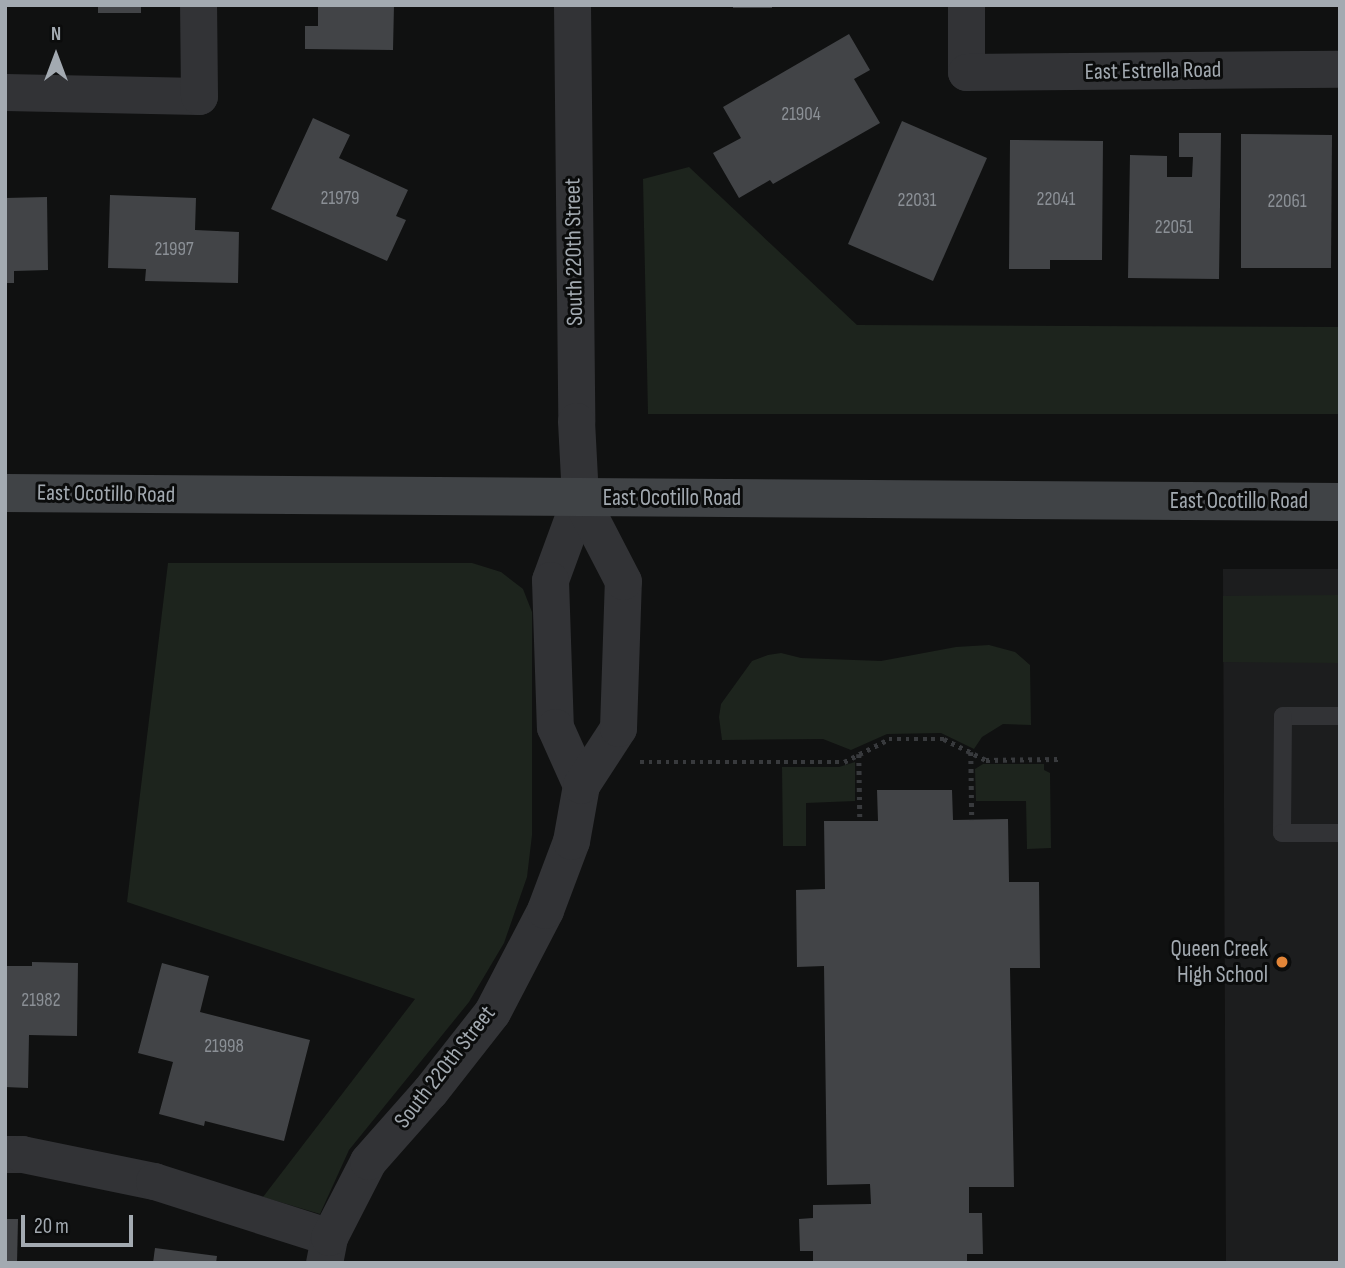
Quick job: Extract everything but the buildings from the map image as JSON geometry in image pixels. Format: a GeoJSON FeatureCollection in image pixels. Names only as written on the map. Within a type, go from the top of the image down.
{"type":"FeatureCollection","features":[{"type":"Feature","properties":{"kind":"main road","name":"East Ocotillo Road"},"geometry":{"type":"LineString","coordinates":[[5,494],[1340,502]]}},
{"type":"Feature","properties":{"kind":"street"},"geometry":{"type":"LineString","coordinates":[[5,92],[199,96],[198,5]]}},
{"type":"Feature","properties":{"kind":"street","name":"South 220th Street"},"geometry":{"type":"LineString","coordinates":[[572,5],[576,421],[580,498],[550,580],[555,727],[581,785]]}},
{"type":"Feature","properties":{"kind":"street","name":"East Estrella Road"},"geometry":{"type":"LineString","coordinates":[[966,5],[966,72],[1340,69]]}},
{"type":"Feature","properties":{"kind":"street","name":"South 220th Street"},"geometry":{"type":"LineString","coordinates":[[327,1250],[368,1161],[430,1091],[492,1012],[545,910],[571,841],[581,785],[618,728],[623,581],[580,498]]}},
{"type":"Feature","properties":{"kind":"street"},"geometry":{"type":"LineString","coordinates":[[5,1154],[22,1154],[154,1181],[327,1250]]}},
{"type":"Feature","properties":{"kind":"lane"},"geometry":{"type":"LineString","coordinates":[[1340,716],[1283,716],[1282,832],[1340,833]]}},
{"type":"Feature","properties":{"kind":"path"},"geometry":{"type":"LineString","coordinates":[[640,762],[844,762],[888,739],[944,739],[986,760],[1059,759]]}},
{"type":"Feature","properties":{"kind":"path"},"geometry":{"type":"LineString","coordinates":[[971,752],[972,820]]}},
{"type":"Feature","properties":{"kind":"path"},"geometry":{"type":"LineString","coordinates":[[859,754],[860,821]]}},
{"type":"Feature","properties":{"kind":"shaded area"},"geometry":{"type":"Polygon","coordinates":[[[689,167],[857,325],[1340,327],[1340,414],[648,414],[643,179],[689,167]]]}},
{"type":"Feature","properties":{"kind":"shaded area"},"geometry":{"type":"Polygon","coordinates":[[[168,563],[472,563],[501,572],[523,589],[532,612],[532,835],[527,877],[504,943],[469,1002],[349,1150],[320,1214],[263,1197],[415,999],[127,902],[168,563]]]}},
{"type":"Feature","properties":{"kind":"shaded area","name":"Queen Creek High School"},"geometry":{"type":"Polygon","coordinates":[[[1223,569],[1340,569],[1340,1263],[1226,1263],[1223,569]]]}},
{"type":"Feature","properties":{"kind":"shaded area"},"geometry":{"type":"Polygon","coordinates":[[[1340,595],[1340,663],[1223,662],[1223,596],[1340,595]]]}},
{"type":"Feature","properties":{"kind":"shaded area"},"geometry":{"type":"Polygon","coordinates":[[[989,645],[1015,652],[1030,665],[1031,725],[1003,724],[982,737],[974,749],[941,733],[887,734],[851,750],[823,739],[722,740],[719,717],[721,704],[752,661],[768,655],[781,653],[801,658],[881,661],[956,647],[989,645]]]}},
{"type":"Feature","properties":{"kind":"shaded area"},"geometry":{"type":"Polygon","coordinates":[[[855,762],[855,801],[806,803],[806,846],[783,846],[782,767],[839,767],[855,762]]]}},
{"type":"Feature","properties":{"kind":"shaded area"},"geometry":{"type":"Polygon","coordinates":[[[983,764],[1044,764],[1044,770],[1050,773],[1051,848],[1027,849],[1026,801],[976,801],[975,769],[983,764]]]}},
{"type":"Feature","properties":{"kind":"place","name":"Queen Creek High School"},"geometry":{"type":"Point","coordinates":[1282,962]}}]}
